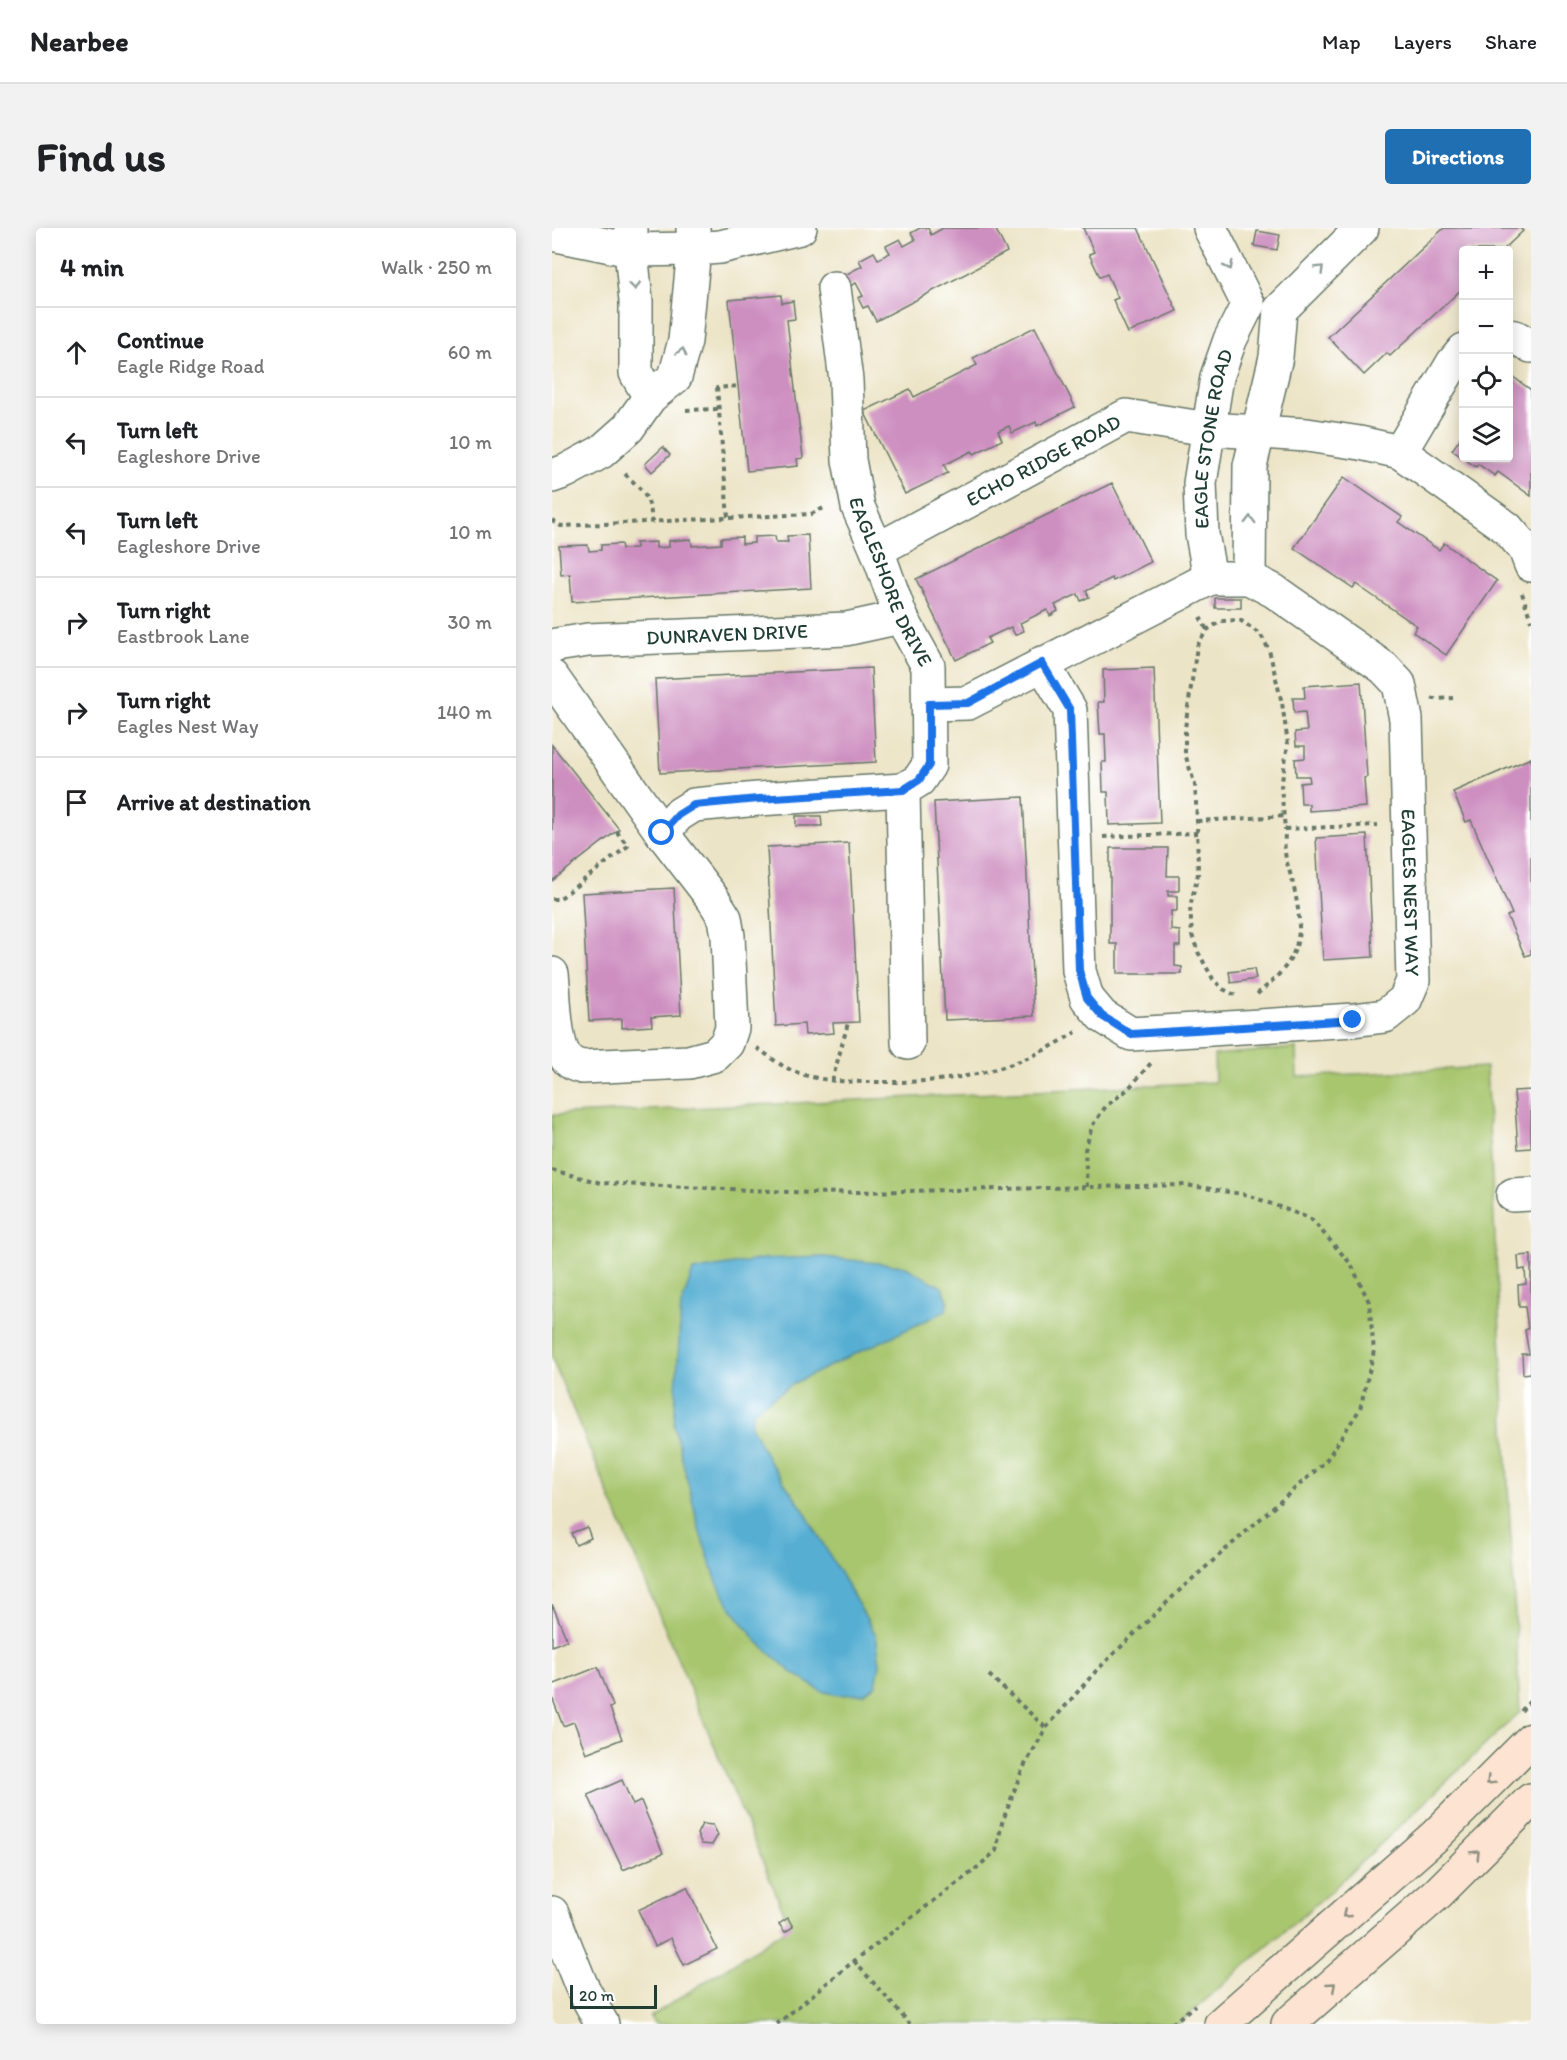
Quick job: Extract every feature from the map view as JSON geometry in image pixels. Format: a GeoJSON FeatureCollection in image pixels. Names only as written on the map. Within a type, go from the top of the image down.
{"type":"FeatureCollection","features":[{"type":"Feature","properties":{"kind":"street"},"geometry":{"type":"LineString","coordinates":[[552,234],[631,239],[693,238],[720,247],[800,228]]}},
{"type":"Feature","properties":{"kind":"street"},"geometry":{"type":"LineString","coordinates":[[1210,228],[1248,304],[1280,310],[1362,228]]}},
{"type":"Feature","properties":{"kind":"street"},"geometry":{"type":"LineString","coordinates":[[552,476],[601,452],[628,428],[650,398],[675,377],[685,341],[693,238]]}},
{"type":"Feature","properties":{"kind":"street"},"geometry":{"type":"LineString","coordinates":[[631,239],[636,301],[636,373],[650,398]]}},
{"type":"Feature","properties":{"kind":"street","name":"EAGLESHORE DRIVE"},"geometry":{"type":"LineString","coordinates":[[834,288],[846,380],[849,460],[858,507],[877,550],[901,617],[928,666],[929,765],[919,780],[903,790]]}},
{"type":"Feature","properties":{"kind":"street","name":"EAGLE STONE ROAD"},"geometry":{"type":"LineString","coordinates":[[1199,583],[1202,534],[1200,483],[1217,377],[1230,340],[1248,304]]}},
{"type":"Feature","properties":{"kind":"street","name":"EAGLE STONE ROAD"},"geometry":{"type":"LineString","coordinates":[[1249,578],[1250,466],[1276,357],[1280,310]]}},
{"type":"Feature","properties":{"kind":"street"},"geometry":{"type":"LineString","coordinates":[[1513,337],[1531,346]]}},
{"type":"Feature","properties":{"kind":"street"},"geometry":{"type":"LineString","coordinates":[[1461,354],[1400,452],[1507,528],[1524,549],[1531,565]]}},
{"type":"Feature","properties":{"kind":"street","name":"ECHO RIDGE ROAD"},"geometry":{"type":"LineString","coordinates":[[877,550],[1126,416],[1208,429],[1278,432],[1360,443],[1400,452]]}},
{"type":"Feature","properties":{"kind":"street"},"geometry":{"type":"LineString","coordinates":[[929,704],[968,703],[1199,583],[1249,578]]}},
{"type":"Feature","properties":{"kind":"street","name":"EAGLES NEST WAY"},"geometry":{"type":"LineString","coordinates":[[1042,663],[1070,710],[1079,970],[1087,998],[1102,1016],[1131,1034],[1385,1016],[1405,1000],[1413,981],[1406,719],[1399,684],[1384,668],[1346,639],[1274,591],[1249,578]]}},
{"type":"Feature","properties":{"kind":"street","name":"DUNRAVEN DRIVE"},"geometry":{"type":"LineString","coordinates":[[552,647],[588,640],[846,629],[901,617]]}},
{"type":"Feature","properties":{"kind":"street"},"geometry":{"type":"LineString","coordinates":[[552,677],[725,918],[728,936],[732,1028],[727,1043],[715,1055],[688,1062],[582,1067],[570,1062],[562,1052],[557,1036],[552,974]]}},
{"type":"Feature","properties":{"kind":"street"},"geometry":{"type":"LineString","coordinates":[[662,833],[678,815],[694,805],[903,790],[908,1043]]}},
{"type":"Feature","properties":{"kind":"street"},"geometry":{"type":"LineString","coordinates":[[1221,2024],[1435,1836],[1531,1740]]}},
{"type":"Feature","properties":{"kind":"street"},"geometry":{"type":"LineString","coordinates":[[1288,2024],[1438,1893],[1531,1800]]}},
{"type":"Feature","properties":{"kind":"street"},"geometry":{"type":"LineString","coordinates":[[552,1913],[581,1985],[602,2024]]}},
{"type":"Feature","properties":{"kind":"path"},"geometry":{"type":"LineString","coordinates":[[728,517],[717,388],[738,386]]}},
{"type":"Feature","properties":{"kind":"path"},"geometry":{"type":"LineString","coordinates":[[686,410],[719,409]]}},
{"type":"Feature","properties":{"kind":"path"},"geometry":{"type":"LineString","coordinates":[[625,474],[646,495],[650,504],[652,522]]}},
{"type":"Feature","properties":{"kind":"path"},"geometry":{"type":"LineString","coordinates":[[552,520],[561,526],[811,514],[831,505]]}},
{"type":"Feature","properties":{"kind":"path"},"geometry":{"type":"LineString","coordinates":[[1199,583],[1196,610],[1207,630]]}},
{"type":"Feature","properties":{"kind":"path"},"geometry":{"type":"LineString","coordinates":[[1242,997],[1231,994],[1213,979],[1198,952],[1192,935],[1190,907],[1198,874],[1196,784],[1185,754],[1185,728],[1197,646],[1207,630],[1221,621],[1240,620],[1261,635],[1269,650],[1282,703],[1288,744],[1281,787],[1285,816],[1285,852],[1299,911],[1300,926],[1296,947],[1286,968],[1251,996]]}},
{"type":"Feature","properties":{"kind":"path"},"geometry":{"type":"LineString","coordinates":[[1197,821],[1285,816]]}},
{"type":"Feature","properties":{"kind":"path"},"geometry":{"type":"LineString","coordinates":[[1285,829],[1409,824]]}},
{"type":"Feature","properties":{"kind":"path"},"geometry":{"type":"LineString","coordinates":[[552,899],[559,899],[628,846],[616,831]]}},
{"type":"Feature","properties":{"kind":"path"},"geometry":{"type":"LineString","coordinates":[[1099,837],[1197,833]]}},
{"type":"Feature","properties":{"kind":"path"},"geometry":{"type":"LineString","coordinates":[[832,1081],[848,1023]]}},
{"type":"Feature","properties":{"kind":"path"},"geometry":{"type":"LineString","coordinates":[[1087,1187],[1085,1150],[1092,1126],[1106,1106],[1128,1089],[1150,1066],[1154,1057]]}},
{"type":"Feature","properties":{"kind":"path"},"geometry":{"type":"LineString","coordinates":[[552,1170],[601,1183],[812,1193],[1186,1185],[1248,1195],[1311,1219],[1351,1264],[1369,1302],[1374,1352],[1360,1409],[1325,1462],[1182,1588],[1096,1671],[1046,1728],[1022,1770],[1002,1823],[996,1851],[777,2024]]}},
{"type":"Feature","properties":{"kind":"path"},"geometry":{"type":"LineString","coordinates":[[989,1675],[1046,1728]]}},
{"type":"Feature","properties":{"kind":"path"},"geometry":{"type":"LineString","coordinates":[[854,1961],[910,2024]]}},
{"type":"Feature","properties":{"kind":"green space"},"geometry":{"type":"Polygon","coordinates":[[[1296,1048],[1297,1077],[1486,1067],[1520,1712],[1331,1891],[1178,2024],[655,2024],[650,2017],[790,1927],[552,1359],[552,1115],[1215,1082],[1214,1055],[1296,1048]]]}},
{"type":"Feature","properties":{"kind":"water"},"geometry":{"type":"Polygon","coordinates":[[[824,1257],[904,1266],[942,1287],[948,1300],[946,1311],[796,1382],[753,1411],[751,1425],[769,1461],[803,1509],[876,1635],[880,1664],[876,1685],[863,1694],[839,1695],[821,1691],[790,1671],[757,1641],[731,1608],[717,1582],[701,1536],[674,1426],[681,1306],[693,1271],[763,1259],[824,1257]]]}},
{"type":"Feature","properties":{"kind":"building"},"geometry":{"type":"Polygon","coordinates":[[[920,228],[928,228],[931,235],[943,228],[995,228],[1007,252],[876,321],[868,306],[863,308],[858,298],[863,296],[856,283],[846,288],[841,277],[862,266],[859,260],[874,252],[878,259],[890,253],[886,246],[900,239],[904,246],[915,240],[911,233],[920,228]]]}},
{"type":"Feature","properties":{"kind":"building"},"geometry":{"type":"Polygon","coordinates":[[[1083,228],[1138,228],[1177,311],[1128,333],[1113,300],[1118,298],[1107,274],[1100,277],[1089,254],[1094,252],[1083,228]]]}},
{"type":"Feature","properties":{"kind":"building"},"geometry":{"type":"Polygon","coordinates":[[[1444,228],[1520,228],[1523,231],[1507,246],[1459,246],[1459,292],[1390,356],[1387,353],[1364,375],[1328,337],[1444,228]]]}},
{"type":"Feature","properties":{"kind":"building"},"geometry":{"type":"Polygon","coordinates":[[[1257,231],[1280,235],[1277,250],[1254,246],[1257,231]]]}},
{"type":"Feature","properties":{"kind":"building"},"geometry":{"type":"Polygon","coordinates":[[[781,295],[782,303],[793,301],[795,319],[787,320],[803,458],[797,459],[798,466],[747,471],[729,300],[781,295]]]}},
{"type":"Feature","properties":{"kind":"building"},"geometry":{"type":"Polygon","coordinates":[[[1035,327],[1075,407],[1037,426],[1036,422],[1012,433],[1009,426],[998,431],[1002,440],[944,465],[948,473],[905,494],[864,411],[910,389],[914,397],[977,365],[973,358],[1035,327]]]}},
{"type":"Feature","properties":{"kind":"building"},"geometry":{"type":"Polygon","coordinates":[[[1513,377],[1531,390],[1531,496],[1498,472],[1495,476],[1478,464],[1476,467],[1469,462],[1513,462],[1513,377]]]}},
{"type":"Feature","properties":{"kind":"building"},"geometry":{"type":"Polygon","coordinates":[[[1459,440],[1459,455],[1452,450],[1459,440]]]}},
{"type":"Feature","properties":{"kind":"building"},"geometry":{"type":"Polygon","coordinates":[[[663,447],[670,455],[652,472],[645,464],[663,447]]]}},
{"type":"Feature","properties":{"kind":"building"},"geometry":{"type":"Polygon","coordinates":[[[1344,477],[1402,517],[1398,522],[1439,550],[1444,543],[1497,581],[1446,655],[1413,632],[1417,626],[1356,584],[1353,588],[1294,548],[1344,477]]]}},
{"type":"Feature","properties":{"kind":"building"},"geometry":{"type":"Polygon","coordinates":[[[1112,483],[1151,562],[1113,581],[1112,578],[1086,591],[1089,597],[1081,601],[1078,594],[1055,605],[1058,611],[1050,616],[1047,610],[1020,623],[1024,631],[1015,635],[1011,627],[987,638],[990,643],[956,660],[916,579],[1112,483]]]}},
{"type":"Feature","properties":{"kind":"building"},"geometry":{"type":"Polygon","coordinates":[[[808,535],[811,588],[572,602],[570,574],[561,575],[559,546],[588,545],[589,551],[601,550],[601,545],[621,544],[622,549],[636,548],[636,543],[656,542],[656,548],[669,547],[669,541],[691,539],[692,546],[721,544],[721,538],[742,537],[742,544],[754,543],[754,537],[775,536],[776,542],[788,542],[787,536],[808,535]]]}},
{"type":"Feature","properties":{"kind":"building"},"geometry":{"type":"Polygon","coordinates":[[[1215,598],[1241,598],[1241,608],[1215,608],[1215,598]]]}},
{"type":"Feature","properties":{"kind":"building"},"geometry":{"type":"Polygon","coordinates":[[[871,668],[876,762],[660,773],[655,679],[871,668]]]}},
{"type":"Feature","properties":{"kind":"building"},"geometry":{"type":"Polygon","coordinates":[[[1154,668],[1160,823],[1109,825],[1108,792],[1103,792],[1102,762],[1106,762],[1105,734],[1100,734],[1098,702],[1104,702],[1103,670],[1154,668]]]}},
{"type":"Feature","properties":{"kind":"building"},"geometry":{"type":"Polygon","coordinates":[[[1361,682],[1367,777],[1364,778],[1366,807],[1309,811],[1309,804],[1301,804],[1300,783],[1310,782],[1309,776],[1296,776],[1295,759],[1305,758],[1305,746],[1296,746],[1295,732],[1307,731],[1305,712],[1294,713],[1293,698],[1305,698],[1304,686],[1361,682]]]}},
{"type":"Feature","properties":{"kind":"building"},"geometry":{"type":"Polygon","coordinates":[[[552,745],[619,829],[552,881],[552,745]]]}},
{"type":"Feature","properties":{"kind":"building"},"geometry":{"type":"Polygon","coordinates":[[[1531,758],[1531,954],[1525,956],[1507,916],[1512,914],[1471,820],[1466,822],[1453,792],[1531,758]]]}},
{"type":"Feature","properties":{"kind":"building"},"geometry":{"type":"Polygon","coordinates":[[[1023,797],[1034,1016],[945,1020],[934,802],[1023,797]]]}},
{"type":"Feature","properties":{"kind":"building"},"geometry":{"type":"Polygon","coordinates":[[[796,816],[821,816],[822,826],[796,826],[796,816]]]}},
{"type":"Feature","properties":{"kind":"building"},"geometry":{"type":"Polygon","coordinates":[[[1367,835],[1373,957],[1323,960],[1316,838],[1367,835]]]}},
{"type":"Feature","properties":{"kind":"building"},"geometry":{"type":"Polygon","coordinates":[[[849,843],[859,1022],[833,1023],[834,1033],[805,1035],[804,1024],[776,1026],[767,847],[849,843]]]}},
{"type":"Feature","properties":{"kind":"building"},"geometry":{"type":"Polygon","coordinates":[[[1110,848],[1168,848],[1167,876],[1179,876],[1179,891],[1168,891],[1168,896],[1177,896],[1177,911],[1171,911],[1171,930],[1180,931],[1180,946],[1175,946],[1175,966],[1182,967],[1182,974],[1117,974],[1117,944],[1110,944],[1110,848]]]}},
{"type":"Feature","properties":{"kind":"building"},"geometry":{"type":"Polygon","coordinates":[[[674,888],[681,1015],[651,1017],[652,1026],[622,1028],[622,1019],[589,1021],[582,893],[674,888]]]}},
{"type":"Feature","properties":{"kind":"building"},"geometry":{"type":"Polygon","coordinates":[[[1254,969],[1256,979],[1231,983],[1229,972],[1254,969]]]}},
{"type":"Feature","properties":{"kind":"building"},"geometry":{"type":"Polygon","coordinates":[[[1531,1090],[1531,1148],[1518,1149],[1514,1091],[1531,1090]]]}},
{"type":"Feature","properties":{"kind":"building"},"geometry":{"type":"Polygon","coordinates":[[[1531,1255],[1531,1373],[1523,1374],[1522,1354],[1529,1354],[1525,1330],[1528,1329],[1525,1307],[1519,1307],[1518,1285],[1526,1284],[1525,1269],[1519,1270],[1518,1256],[1531,1255]]]}},
{"type":"Feature","properties":{"kind":"building"},"geometry":{"type":"Polygon","coordinates":[[[587,1527],[591,1538],[576,1545],[571,1533],[587,1527]]]}},
{"type":"Feature","properties":{"kind":"building"},"geometry":{"type":"Polygon","coordinates":[[[552,1604],[567,1640],[552,1646],[552,1604]]]}},
{"type":"Feature","properties":{"kind":"building"},"geometry":{"type":"Polygon","coordinates":[[[598,1667],[613,1706],[610,1708],[622,1739],[586,1753],[574,1722],[563,1726],[552,1697],[552,1685],[598,1667]]]}},
{"type":"Feature","properties":{"kind":"building"},"geometry":{"type":"Polygon","coordinates":[[[622,1780],[633,1805],[641,1801],[663,1853],[623,1870],[588,1795],[622,1780]]]}},
{"type":"Feature","properties":{"kind":"building"},"geometry":{"type":"Polygon","coordinates":[[[702,1824],[713,1825],[718,1835],[712,1845],[702,1844],[697,1834],[702,1824]]]}},
{"type":"Feature","properties":{"kind":"building"},"geometry":{"type":"Polygon","coordinates":[[[687,1887],[717,1949],[684,1965],[671,1938],[655,1946],[638,1910],[687,1887]]]}},
{"type":"Feature","properties":{"kind":"building"},"geometry":{"type":"Polygon","coordinates":[[[788,1918],[793,1927],[785,1932],[779,1924],[788,1918]]]}},
{"type":"Feature","properties":{"kind":"route"},"geometry":{"type":"LineString","coordinates":[[662,833],[678,815],[694,805],[903,790],[919,780],[929,765],[929,704],[968,703],[1042,663],[1070,710],[1079,970],[1087,998],[1102,1016],[1131,1034],[1353,1020]]}}]}
